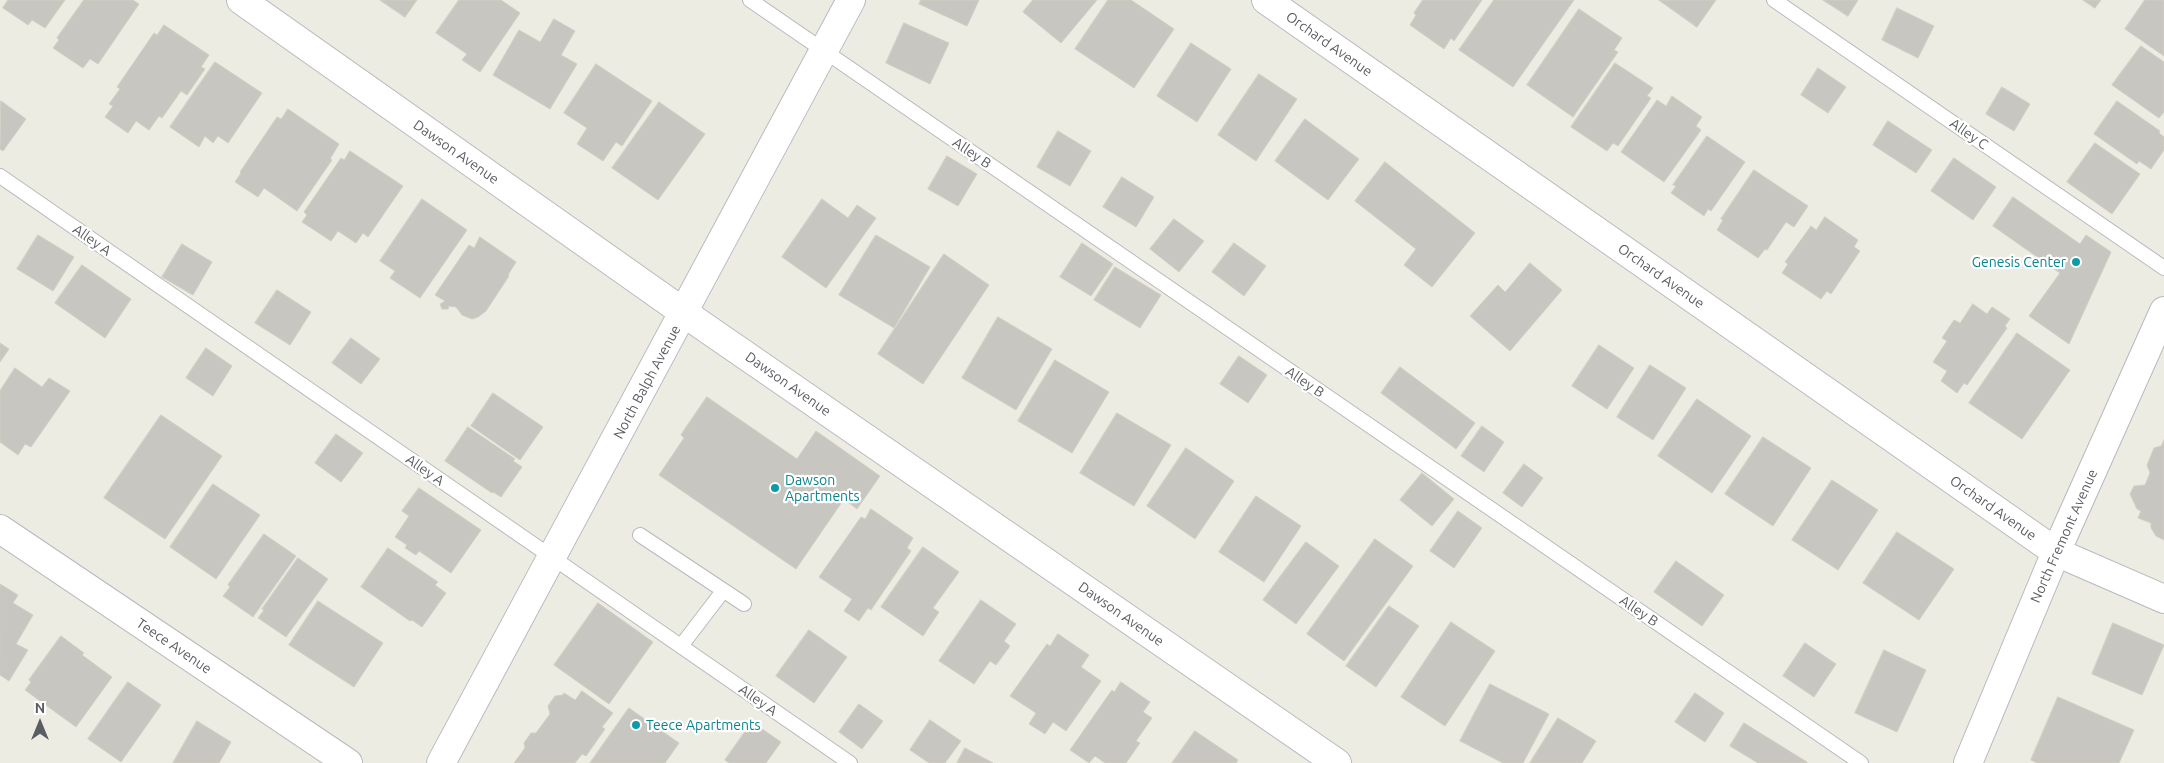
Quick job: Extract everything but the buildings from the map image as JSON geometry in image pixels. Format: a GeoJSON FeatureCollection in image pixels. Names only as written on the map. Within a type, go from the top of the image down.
{"type":"FeatureCollection","features":[{"type":"Feature","properties":{"kind":"street","name":"Dawson Avenue"},"geometry":{"type":"LineString","coordinates":[[242,0],[684,313],[1337,763]]}},
{"type":"Feature","properties":{"kind":"street","name":"North Balph Avenue"},"geometry":{"type":"LineString","coordinates":[[441,763],[851,0]]}},
{"type":"Feature","properties":{"kind":"street","name":"Orchard Avenue"},"geometry":{"type":"LineString","coordinates":[[1266,0],[2056,552],[2164,599]]}},
{"type":"Feature","properties":{"kind":"street","name":"North Fremont Avenue"},"geometry":{"type":"LineString","coordinates":[[1968,763],[2056,552],[2162,323]]}},
{"type":"Feature","properties":{"kind":"street","name":"Teece Avenue"},"geometry":{"type":"LineString","coordinates":[[0,529],[348,763]]}},
{"type":"Feature","properties":{"kind":"lane","name":"Alley B"},"geometry":{"type":"LineString","coordinates":[[750,0],[1861,763]]}},
{"type":"Feature","properties":{"kind":"lane","name":"Alley C"},"geometry":{"type":"LineString","coordinates":[[1774,0],[2164,268]]}},
{"type":"Feature","properties":{"kind":"lane","name":"Alley A"},"geometry":{"type":"LineString","coordinates":[[0,176],[850,763]]}},
{"type":"Feature","properties":{"kind":"lane"},"geometry":{"type":"LineString","coordinates":[[640,535],[744,604]]}},
{"type":"Feature","properties":{"kind":"lane"},"geometry":{"type":"LineString","coordinates":[[681,646],[722,591]]}},
{"type":"Feature","properties":{"kind":"place","name":"Genesis Center"},"geometry":{"type":"Point","coordinates":[2076,262]}},
{"type":"Feature","properties":{"kind":"place","name":"Dawson Apartments"},"geometry":{"type":"Point","coordinates":[775,488]}},
{"type":"Feature","properties":{"kind":"place","name":"Teece Apartments"},"geometry":{"type":"Point","coordinates":[636,725]}}]}
